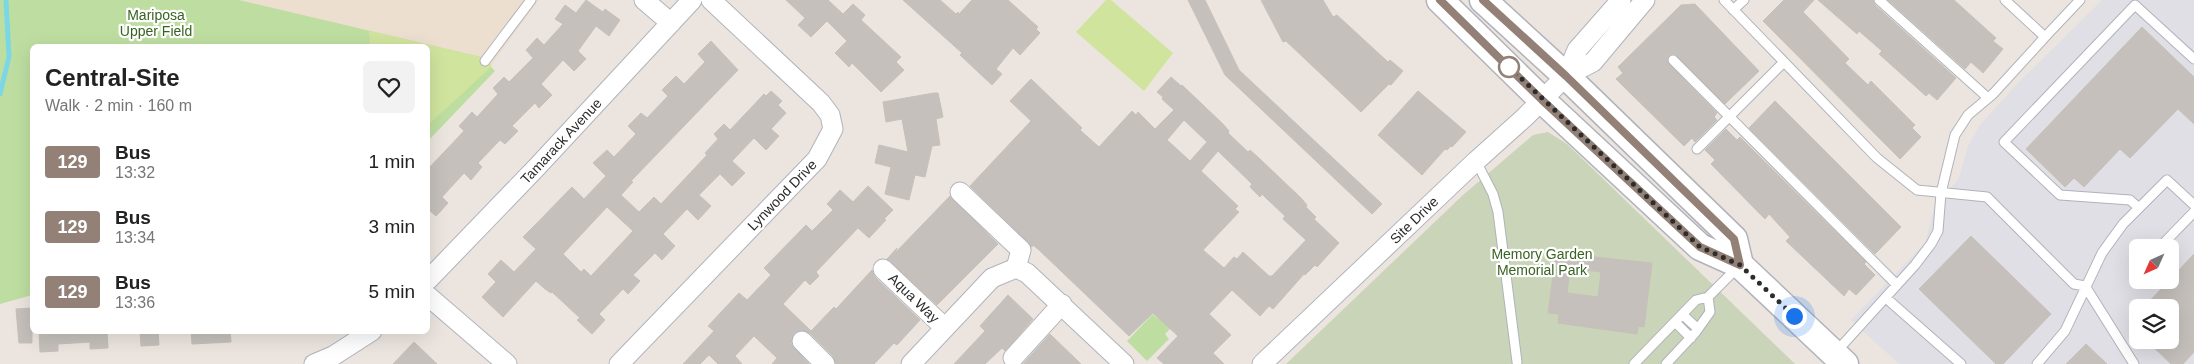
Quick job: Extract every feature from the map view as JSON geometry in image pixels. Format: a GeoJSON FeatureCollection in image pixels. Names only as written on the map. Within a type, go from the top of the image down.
{"type":"FeatureCollection","features":[{"type":"Feature","properties":{"kind":"main road"},"geometry":{"type":"LineString","coordinates":[[1440,0],[1542,100],[1700,247],[1740,265],[1840,359]]}},
{"type":"Feature","properties":{"kind":"main road"},"geometry":{"type":"LineString","coordinates":[[1483,0],[1566,76],[1734,239],[1740,265]]}},
{"type":"Feature","properties":{"kind":"street"},"geometry":{"type":"LineString","coordinates":[[644,0],[671,23]]}},
{"type":"Feature","properties":{"kind":"street","name":"Tamarack Avenue"},"geometry":{"type":"LineString","coordinates":[[430,278],[536,168],[692,0]]}},
{"type":"Feature","properties":{"kind":"street","name":"Lynwood Drive"},"geometry":{"type":"LineString","coordinates":[[619,364],[817,159],[833,129],[830,116],[822,103],[711,0]]}},
{"type":"Feature","properties":{"kind":"street","name":"Site Drive"},"geometry":{"type":"LineString","coordinates":[[1566,76],[1577,50],[1621,0]]}},
{"type":"Feature","properties":{"kind":"street","name":"Site Drive"},"geometry":{"type":"LineString","coordinates":[[1262,364],[1566,76],[1593,62],[1645,0]]}},
{"type":"Feature","properties":{"kind":"street"},"geometry":{"type":"LineString","coordinates":[[960,192],[1021,250],[1016,268]]}},
{"type":"Feature","properties":{"kind":"street"},"geometry":{"type":"LineString","coordinates":[[911,364],[992,278],[1016,268],[1027,273],[1062,304],[1124,364]]}},
{"type":"Feature","properties":{"kind":"street","name":"Aqua Way"},"geometry":{"type":"LineString","coordinates":[[883,269],[945,328]]}},
{"type":"Feature","properties":{"kind":"street"},"geometry":{"type":"LineString","coordinates":[[430,298],[507,364]]}},
{"type":"Feature","properties":{"kind":"street"},"geometry":{"type":"LineString","coordinates":[[1013,358],[1062,304]]}},
{"type":"Feature","properties":{"kind":"street"},"geometry":{"type":"LineString","coordinates":[[314,364],[333,356],[367,334]]}},
{"type":"Feature","properties":{"kind":"street"},"geometry":{"type":"LineString","coordinates":[[802,341],[825,364]]}},
{"type":"Feature","properties":{"kind":"lane"},"geometry":{"type":"LineString","coordinates":[[485,61],[531,0]]}},
{"type":"Feature","properties":{"kind":"lane"},"geometry":{"type":"LineString","coordinates":[[1724,0],[1877,158],[1917,190],[1987,197],[2074,284],[2085,286],[2134,364]]}},
{"type":"Feature","properties":{"kind":"lane"},"geometry":{"type":"LineString","coordinates":[[1733,10],[1744,0]]}},
{"type":"Feature","properties":{"kind":"lane"},"geometry":{"type":"LineString","coordinates":[[1879,0],[1988,98]]}},
{"type":"Feature","properties":{"kind":"lane"},"geometry":{"type":"LineString","coordinates":[[2005,0],[2045,37]]}},
{"type":"Feature","properties":{"kind":"lane"},"geometry":{"type":"LineString","coordinates":[[1840,359],[1886,298],[1915,265],[1938,231],[1941,193],[1955,135],[1968,115],[1988,98],[2080,0]]}},
{"type":"Feature","properties":{"kind":"lane"},"geometry":{"type":"LineString","coordinates":[[2139,208],[2130,200],[2060,195],[2004,142],[2135,5],[2194,59]]}},
{"type":"Feature","properties":{"kind":"lane"},"geometry":{"type":"LineString","coordinates":[[1673,60],[1897,285]]}},
{"type":"Feature","properties":{"kind":"lane"},"geometry":{"type":"LineString","coordinates":[[1697,149],[1783,63]]}},
{"type":"Feature","properties":{"kind":"lane"},"geometry":{"type":"LineString","coordinates":[[1476,161],[1493,194],[1498,212],[1520,363]]}},
{"type":"Feature","properties":{"kind":"lane"},"geometry":{"type":"LineString","coordinates":[[2037,364],[2065,331],[2102,253],[2123,224],[2167,180],[2194,206]]}},
{"type":"Feature","properties":{"kind":"lane"},"geometry":{"type":"LineString","coordinates":[[2168,239],[2194,212]]}},
{"type":"Feature","properties":{"kind":"lane"},"geometry":{"type":"LineString","coordinates":[[1634,364],[1696,300],[1708,297],[1740,265]]}},
{"type":"Feature","properties":{"kind":"lane"},"geometry":{"type":"LineString","coordinates":[[1666,364],[1691,338],[1710,312],[1708,297]]}},
{"type":"Feature","properties":{"kind":"lane"},"geometry":{"type":"LineString","coordinates":[[1886,298],[1961,364]]}},
{"type":"Feature","properties":{"kind":"lane"},"geometry":{"type":"LineString","coordinates":[[1682,314],[1698,329]]}},
{"type":"Feature","properties":{"kind":"lane"},"geometry":{"type":"LineString","coordinates":[[1675,322],[1691,338]]}},
{"type":"Feature","properties":{"kind":"shaded area"},"geometry":{"type":"Polygon","coordinates":[[[0,0],[539,0],[466,100],[430,139],[430,44],[30,44],[30,296],[0,304],[0,0]]]}},
{"type":"Feature","properties":{"kind":"shaded area"},"geometry":{"type":"Polygon","coordinates":[[[2102,0],[2194,0],[2194,364],[1899,364],[1851,320],[1925,243],[1935,205],[1958,180],[1968,146],[1980,125],[2017,84],[2102,0]]]}},
{"type":"Feature","properties":{"kind":"green space","name":"Mariposa Upper Field"},"geometry":{"type":"Polygon","coordinates":[[[0,0],[239,0],[426,44],[30,44],[30,296],[0,304],[0,0]]]}},
{"type":"Feature","properties":{"kind":"green space"},"geometry":{"type":"Polygon","coordinates":[[[1106,0],[1111,0],[1173,53],[1144,91],[1076,32],[1106,0]]]}},
{"type":"Feature","properties":{"kind":"green space"},"geometry":{"type":"Polygon","coordinates":[[[369,31],[426,44],[370,44],[369,31]]]}},
{"type":"Feature","properties":{"kind":"green space","name":"Mariposa Upper Field"},"geometry":{"type":"Polygon","coordinates":[[[430,45],[481,57],[495,71],[430,139],[430,45]]]}},
{"type":"Feature","properties":{"kind":"green space"},"geometry":{"type":"Polygon","coordinates":[[[430,45],[482,57],[492,66],[430,123],[430,45]]]}},
{"type":"Feature","properties":{"kind":"green space","name":"Memory Garden Memorial Park"},"geometry":{"type":"Polygon","coordinates":[[[1548,132],[1567,144],[1795,364],[1286,364],[1463,195],[1533,135],[1548,132]]]}},
{"type":"Feature","properties":{"kind":"green space"},"geometry":{"type":"Polygon","coordinates":[[[1169,305],[1182,317],[1165,334],[1169,339],[1147,361],[1127,341],[1153,314],[1157,318],[1169,305]]]}},
{"type":"Feature","properties":{"kind":"building"},"geometry":{"type":"Polygon","coordinates":[[[586,0],[603,12],[605,9],[620,20],[609,36],[596,26],[578,51],[586,59],[574,71],[563,60],[541,84],[552,95],[539,108],[535,103],[512,126],[518,131],[505,144],[500,140],[478,163],[482,167],[471,180],[464,173],[442,197],[448,203],[436,216],[430,211],[430,167],[464,131],[459,126],[472,112],[477,117],[498,94],[493,88],[504,77],[509,82],[533,58],[526,50],[537,38],[544,45],[563,24],[555,19],[565,5],[576,13],[586,0]]]}},
{"type":"Feature","properties":{"kind":"building"},"geometry":{"type":"Polygon","coordinates":[[[786,0],[828,0],[843,14],[853,4],[865,15],[861,20],[901,57],[896,62],[904,70],[881,92],[852,63],[849,67],[835,53],[847,41],[827,21],[811,37],[798,25],[805,18],[786,0]]]}},
{"type":"Feature","properties":{"kind":"building"},"geometry":{"type":"Polygon","coordinates":[[[903,0],[940,0],[956,14],[958,12],[959,14],[972,0],[1008,0],[1038,27],[1036,29],[1040,33],[1020,55],[1013,48],[996,69],[1002,74],[992,85],[960,55],[962,53],[903,0]]]}},
{"type":"Feature","properties":{"kind":"building"},"geometry":{"type":"Polygon","coordinates":[[[1188,0],[1205,0],[1239,70],[1382,204],[1372,214],[1225,75],[1188,0]]]}},
{"type":"Feature","properties":{"kind":"building"},"geometry":{"type":"Polygon","coordinates":[[[1261,0],[1323,0],[1333,17],[1337,15],[1388,62],[1390,60],[1403,71],[1391,85],[1389,84],[1361,112],[1286,41],[1283,42],[1261,0]]]}},
{"type":"Feature","properties":{"kind":"building"},"geometry":{"type":"Polygon","coordinates":[[[1784,0],[1814,0],[1803,12],[1849,59],[1845,63],[1868,85],[1871,81],[1915,125],[1912,128],[1921,137],[1900,159],[1763,21],[1784,0]]]}},
{"type":"Feature","properties":{"kind":"building"},"geometry":{"type":"Polygon","coordinates":[[[1818,0],[1873,0],[1875,5],[1956,78],[1937,100],[1929,93],[1926,96],[1879,54],[1882,51],[1859,31],[1857,34],[1818,0]]]}},
{"type":"Feature","properties":{"kind":"building"},"geometry":{"type":"Polygon","coordinates":[[[1888,0],[1954,0],[1996,38],[1993,41],[2003,49],[1983,73],[1971,62],[1965,69],[1888,0]]]}},
{"type":"Feature","properties":{"kind":"building"},"geometry":{"type":"Polygon","coordinates":[[[1695,4],[1759,71],[1725,104],[1677,56],[1674,54],[1669,55],[1667,59],[1669,64],[1717,113],[1714,117],[1717,120],[1695,142],[1692,138],[1684,146],[1616,79],[1623,73],[1618,67],[1681,5],[1695,4]]]}},
{"type":"Feature","properties":{"kind":"building"},"geometry":{"type":"Polygon","coordinates":[[[2142,27],[2194,77],[2194,124],[2178,109],[2130,158],[2120,149],[2084,187],[2074,178],[2065,187],[2026,149],[2142,27]]]}},
{"type":"Feature","properties":{"kind":"building"},"geometry":{"type":"Polygon","coordinates":[[[711,41],[738,70],[631,181],[633,182],[621,195],[639,212],[654,197],[661,204],[707,155],[705,153],[718,139],[714,134],[724,124],[730,130],[764,94],[766,96],[771,91],[782,101],[778,105],[786,113],[771,129],[779,136],[766,150],[754,138],[732,161],[745,173],[732,186],[720,174],[699,195],[711,206],[698,220],[687,209],[663,234],[675,246],[662,260],[655,253],[633,275],[640,281],[628,294],[623,289],[599,314],[605,320],[592,334],[577,320],[580,318],[552,292],[536,281],[503,317],[482,297],[496,282],[488,274],[501,260],[514,272],[536,249],[523,237],[572,187],[584,199],[606,176],[593,163],[607,150],[614,157],[636,134],[628,126],[641,113],[647,118],[668,96],[662,90],[676,76],[684,84],[705,62],[698,54],[711,41]],[[607,207],[563,254],[581,272],[584,269],[591,276],[633,231],[607,207]]]}},
{"type":"Feature","properties":{"kind":"building"},"geometry":{"type":"Polygon","coordinates":[[[1171,77],[1182,85],[1223,124],[1229,131],[1228,133],[1248,152],[1250,150],[1301,198],[1307,205],[1306,207],[1316,217],[1314,219],[1339,243],[1317,267],[1315,265],[1304,274],[1273,309],[1269,306],[1260,316],[1232,290],[1209,314],[1231,335],[1213,353],[1224,364],[1164,364],[1157,358],[1178,336],[1153,313],[1129,336],[1039,250],[1033,245],[1032,247],[970,186],[1031,121],[1010,101],[1031,79],[1099,147],[1132,111],[1136,115],[1138,112],[1155,129],[1174,110],[1157,92],[1171,77]],[[1184,120],[1167,140],[1190,161],[1207,142],[1184,120]],[[1218,151],[1201,171],[1238,206],[1235,209],[1239,212],[1203,250],[1224,268],[1234,257],[1237,259],[1243,252],[1269,276],[1272,276],[1306,240],[1283,219],[1285,216],[1262,194],[1260,197],[1250,187],[1252,184],[1218,151]]]}},
{"type":"Feature","properties":{"kind":"building"},"geometry":{"type":"Polygon","coordinates":[[[1418,91],[1466,132],[1452,147],[1447,150],[1445,149],[1422,175],[1378,135],[1418,91]]]}},
{"type":"Feature","properties":{"kind":"building"},"geometry":{"type":"Polygon","coordinates":[[[938,93],[943,117],[936,119],[940,145],[932,146],[925,177],[915,175],[909,200],[885,194],[891,167],[875,163],[879,145],[908,152],[902,119],[886,122],[883,102],[938,93]]]}},
{"type":"Feature","properties":{"kind":"building"},"geometry":{"type":"Polygon","coordinates":[[[1775,101],[1901,227],[1875,254],[1749,128],[1775,101]]]}},
{"type":"Feature","properties":{"kind":"building"},"geometry":{"type":"Polygon","coordinates":[[[1726,129],[1737,140],[1740,137],[1866,262],[1864,264],[1875,275],[1856,295],[1849,289],[1844,296],[1786,241],[1790,237],[1769,214],[1765,219],[1711,164],[1715,160],[1705,150],[1726,129]]]}},
{"type":"Feature","properties":{"kind":"building"},"geometry":{"type":"Polygon","coordinates":[[[868,186],[893,210],[884,219],[886,220],[869,238],[858,228],[816,272],[819,276],[810,285],[805,280],[783,304],[811,331],[834,307],[836,309],[872,270],[875,277],[920,320],[897,345],[894,343],[874,364],[836,364],[833,356],[810,333],[800,330],[794,333],[791,344],[809,364],[772,364],[777,358],[754,336],[735,356],[742,364],[718,364],[709,355],[700,364],[683,364],[714,331],[708,326],[739,293],[747,300],[771,275],[764,268],[806,225],[812,231],[833,210],[827,204],[840,190],[853,202],[868,186]]]}},
{"type":"Feature","properties":{"kind":"building"},"geometry":{"type":"Polygon","coordinates":[[[950,196],[998,244],[937,305],[887,259],[950,196]]]}},
{"type":"Feature","properties":{"kind":"building"},"geometry":{"type":"Polygon","coordinates":[[[1971,236],[2051,314],[2003,364],[1996,364],[1919,289],[1971,236]]]}},
{"type":"Feature","properties":{"kind":"building"},"geometry":{"type":"Polygon","coordinates":[[[1556,253],[1652,263],[1644,327],[1638,326],[1637,334],[1558,323],[1559,314],[1548,313],[1556,253]],[[1570,268],[1567,293],[1598,297],[1601,272],[1570,268]]]}},
{"type":"Feature","properties":{"kind":"building"},"geometry":{"type":"Polygon","coordinates":[[[2194,254],[2194,352],[2183,364],[2171,364],[2155,349],[2179,349],[2179,299],[2152,299],[2161,289],[2179,289],[2179,270],[2194,254]]]}},
{"type":"Feature","properties":{"kind":"building"},"geometry":{"type":"Polygon","coordinates":[[[1008,295],[1033,319],[1005,351],[1002,348],[985,364],[954,364],[985,331],[980,326],[1008,295]]]}},
{"type":"Feature","properties":{"kind":"building"},"geometry":{"type":"Polygon","coordinates":[[[30,308],[32,343],[19,343],[16,309],[30,308]]]}},
{"type":"Feature","properties":{"kind":"building"},"geometry":{"type":"Polygon","coordinates":[[[39,334],[107,334],[108,348],[90,349],[90,342],[58,344],[58,351],[40,352],[39,334]]]}},
{"type":"Feature","properties":{"kind":"building"},"geometry":{"type":"Polygon","coordinates":[[[140,334],[158,334],[159,345],[141,346],[140,334]]]}},
{"type":"Feature","properties":{"kind":"building"},"geometry":{"type":"Polygon","coordinates":[[[191,334],[230,334],[231,342],[192,344],[191,334]]]}},
{"type":"Feature","properties":{"kind":"building"},"geometry":{"type":"Polygon","coordinates":[[[1051,335],[1081,364],[1023,364],[1051,335]]]}},
{"type":"Feature","properties":{"kind":"building"},"geometry":{"type":"Polygon","coordinates":[[[414,342],[437,364],[393,364],[414,342]]]}},
{"type":"Feature","properties":{"kind":"building"},"geometry":{"type":"Polygon","coordinates":[[[2086,344],[2107,364],[2066,364],[2086,344]]]}},
{"type":"Feature","properties":{"kind":"waterway"},"geometry":{"type":"LineString","coordinates":[[0,94],[9,57],[6,0]]}},
{"type":"Feature","properties":{"kind":"bus line","name":"129"},"geometry":{"type":"LineString","coordinates":[[1440,0],[1542,100],[1700,247],[1740,265],[1734,239],[1566,76],[1483,0]]}},
{"type":"Feature","properties":{"kind":"route"},"geometry":{"type":"LineString","coordinates":[[1509,67],[1700,247],[1740,265],[1794,316]]}}]}
